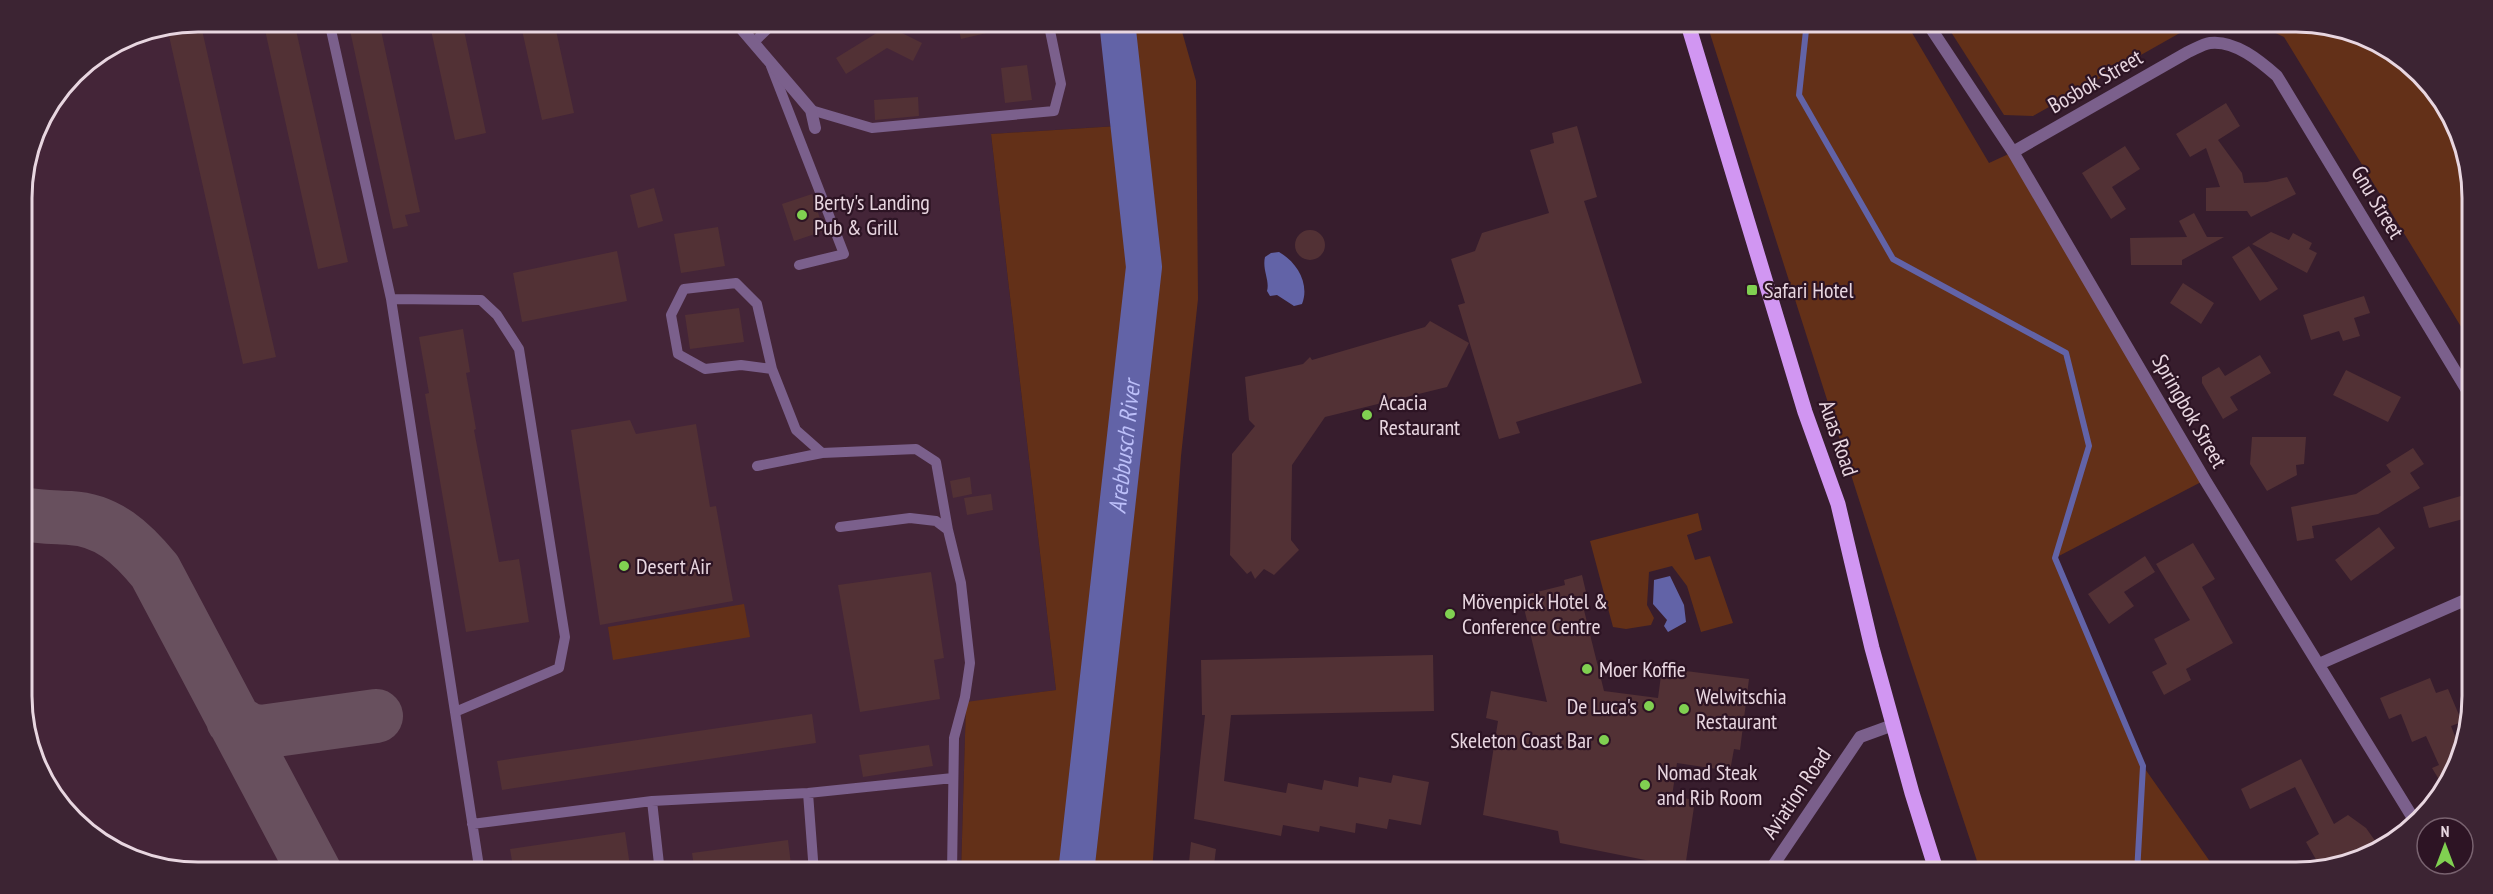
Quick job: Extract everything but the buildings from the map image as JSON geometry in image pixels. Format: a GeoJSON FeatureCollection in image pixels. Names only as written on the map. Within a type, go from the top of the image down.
{"type":"FeatureCollection","features":[{"type":"Feature","properties":{"kind":"main road","name":"Auas Road"},"geometry":{"type":"LineString","coordinates":[[1690,32],[1805,412],[1838,504],[1872,648],[1934,862]]}},
{"type":"Feature","properties":{"kind":"street"},"geometry":{"type":"LineString","coordinates":[[744,32],[811,110],[815,128]]}},
{"type":"Feature","properties":{"kind":"street","name":"Springbok Street"},"geometry":{"type":"LineString","coordinates":[[1933,32],[2013,152],[2205,480],[2411,815]]}},
{"type":"Feature","properties":{"kind":"street","name":"Bosbok Street"},"geometry":{"type":"LineString","coordinates":[[2013,152],[2188,52],[2211,43],[2233,46]]}},
{"type":"Feature","properties":{"kind":"street","name":"Gnu Street"},"geometry":{"type":"LineString","coordinates":[[2233,46],[2256,58],[2277,75],[2462,382]]}},
{"type":"Feature","properties":{"kind":"street"},"geometry":{"type":"LineString","coordinates":[[2319,664],[2462,601]]}},
{"type":"Feature","properties":{"kind":"street","name":"Aviation Road"},"geometry":{"type":"LineString","coordinates":[[1775,862],[1860,737],[1893,725]]}},
{"type":"Feature","properties":{"kind":"lane"},"geometry":{"type":"LineString","coordinates":[[331,32],[391,299],[478,862]]}},
{"type":"Feature","properties":{"kind":"lane"},"geometry":{"type":"LineString","coordinates":[[753,43],[764,32]]}},
{"type":"Feature","properties":{"kind":"lane"},"geometry":{"type":"LineString","coordinates":[[811,110],[872,128],[1054,111],[1061,84],[1050,32]]}},
{"type":"Feature","properties":{"kind":"lane"},"geometry":{"type":"LineString","coordinates":[[770,63],[844,254],[799,265]]}},
{"type":"Feature","properties":{"kind":"lane"},"geometry":{"type":"LineString","coordinates":[[772,369],[741,365],[705,369],[678,354],[671,315],[684,289],[736,283],[758,304],[772,369],[796,430],[822,453]]}},
{"type":"Feature","properties":{"kind":"lane"},"geometry":{"type":"LineString","coordinates":[[391,299],[481,300],[497,315],[519,350],[564,626],[565,637],[559,668],[455,712]]}},
{"type":"Feature","properties":{"kind":"lane"},"geometry":{"type":"LineString","coordinates":[[758,466],[822,453],[916,448],[936,462],[948,530],[961,583],[970,663],[954,738],[952,862]]}},
{"type":"Feature","properties":{"kind":"lane"},"geometry":{"type":"LineString","coordinates":[[840,527],[910,518],[936,520],[948,530]]}},
{"type":"Feature","properties":{"kind":"lane"},"geometry":{"type":"LineString","coordinates":[[472,824],[652,801],[808,793],[953,778]]}},
{"type":"Feature","properties":{"kind":"lane"},"geometry":{"type":"LineString","coordinates":[[808,793],[813,862]]}},
{"type":"Feature","properties":{"kind":"lane"},"geometry":{"type":"LineString","coordinates":[[652,801],[659,862]]}},
{"type":"Feature","properties":{"kind":"shaded area"},"geometry":{"type":"Polygon","coordinates":[[[1109,32],[1118,126],[991,134],[1056,690],[966,703],[961,862],[198,862],[176,861],[144,854],[105,834],[73,806],[49,770],[40,750],[32,707],[32,187],[37,155],[44,134],[60,105],[80,80],[105,60],[144,40],[176,33],[1109,32]]]}},
{"type":"Feature","properties":{"kind":"shaded area"},"geometry":{"type":"Polygon","coordinates":[[[1109,32],[1182,32],[1196,81],[1198,299],[1181,456],[1153,862],[961,862],[966,702],[1056,690],[991,134],[1118,126],[1109,32]]]}},
{"type":"Feature","properties":{"kind":"shaded area"},"geometry":{"type":"Polygon","coordinates":[[[1710,32],[1912,32],[1989,163],[2013,152],[2205,480],[2055,558],[2143,766],[2210,862],[1977,862],[1908,653],[1710,32]]]}},
{"type":"Feature","properties":{"kind":"shaded area"},"geometry":{"type":"Polygon","coordinates":[[[1951,32],[2182,32],[2033,116],[2004,115],[1951,32]]]}},
{"type":"Feature","properties":{"kind":"shaded area"},"geometry":{"type":"Polygon","coordinates":[[[2273,32],[2317,33],[2349,40],[2369,49],[2405,73],[2433,105],[2449,134],[2460,176],[2462,328],[2284,37],[2273,32]]]}},
{"type":"Feature","properties":{"kind":"shaded area"},"geometry":{"type":"Polygon","coordinates":[[[1279,252],[1300,274],[1304,289],[1302,304],[1294,306],[1277,295],[1270,296],[1267,291],[1265,257],[1279,252]]]}},
{"type":"Feature","properties":{"kind":"shaded area"},"geometry":{"type":"Polygon","coordinates":[[[1698,513],[1702,530],[1687,535],[1695,560],[1710,556],[1733,623],[1701,632],[1687,586],[1672,566],[1649,572],[1647,605],[1654,618],[1651,625],[1626,629],[1613,627],[1590,541],[1698,513]]]}},
{"type":"Feature","properties":{"kind":"shaded area"},"geometry":{"type":"Polygon","coordinates":[[[1670,576],[1684,605],[1686,622],[1668,632],[1664,626],[1667,620],[1653,604],[1654,580],[1670,576]]]}},
{"type":"Feature","properties":{"kind":"shaded area"},"geometry":{"type":"Polygon","coordinates":[[[744,604],[750,637],[613,660],[608,627],[744,604]]]}},
{"type":"Feature","properties":{"kind":"waterway","name":"Arebbusch River"},"geometry":{"type":"LineString","coordinates":[[1077,862],[1144,267],[1118,32]]}},
{"type":"Feature","properties":{"kind":"waterway"},"geometry":{"type":"LineString","coordinates":[[1806,32],[1799,95],[1893,259],[2066,353],[2089,446],[2055,558],[2143,766],[2138,862]]}},
{"type":"Feature","properties":{"kind":"taxiway"},"geometry":{"type":"LineString","coordinates":[[32,515],[84,520],[108,528],[128,542],[155,571],[309,862]]}},
{"type":"Feature","properties":{"kind":"taxiway"},"geometry":{"type":"LineString","coordinates":[[233,720],[249,730],[261,732],[376,716]]}},
{"type":"Feature","properties":{"kind":"place","name":"Berty's Landing Pub & Grill"},"geometry":{"type":"Point","coordinates":[802,215]}},
{"type":"Feature","properties":{"kind":"place","name":"Safari Hotel"},"geometry":{"type":"Point","coordinates":[1752,290]}},
{"type":"Feature","properties":{"kind":"place","name":"Acacia Restaurant"},"geometry":{"type":"Point","coordinates":[1367,415]}},
{"type":"Feature","properties":{"kind":"place","name":"Desert Air"},"geometry":{"type":"Point","coordinates":[624,566]}},
{"type":"Feature","properties":{"kind":"place","name":"Mövenpick Hotel & Conference Centre"},"geometry":{"type":"Point","coordinates":[1450,614]}},
{"type":"Feature","properties":{"kind":"place","name":"Moer Koffie"},"geometry":{"type":"Point","coordinates":[1587,669]}},
{"type":"Feature","properties":{"kind":"place","name":"De Luca's"},"geometry":{"type":"Point","coordinates":[1649,706]}},
{"type":"Feature","properties":{"kind":"place","name":"Welwitschia Restaurant"},"geometry":{"type":"Point","coordinates":[1684,709]}},
{"type":"Feature","properties":{"kind":"place","name":"Skeleton Coast Bar"},"geometry":{"type":"Point","coordinates":[1604,740]}},
{"type":"Feature","properties":{"kind":"place","name":"Nomad Steak and Rib Room"},"geometry":{"type":"Point","coordinates":[1645,785]}}]}
